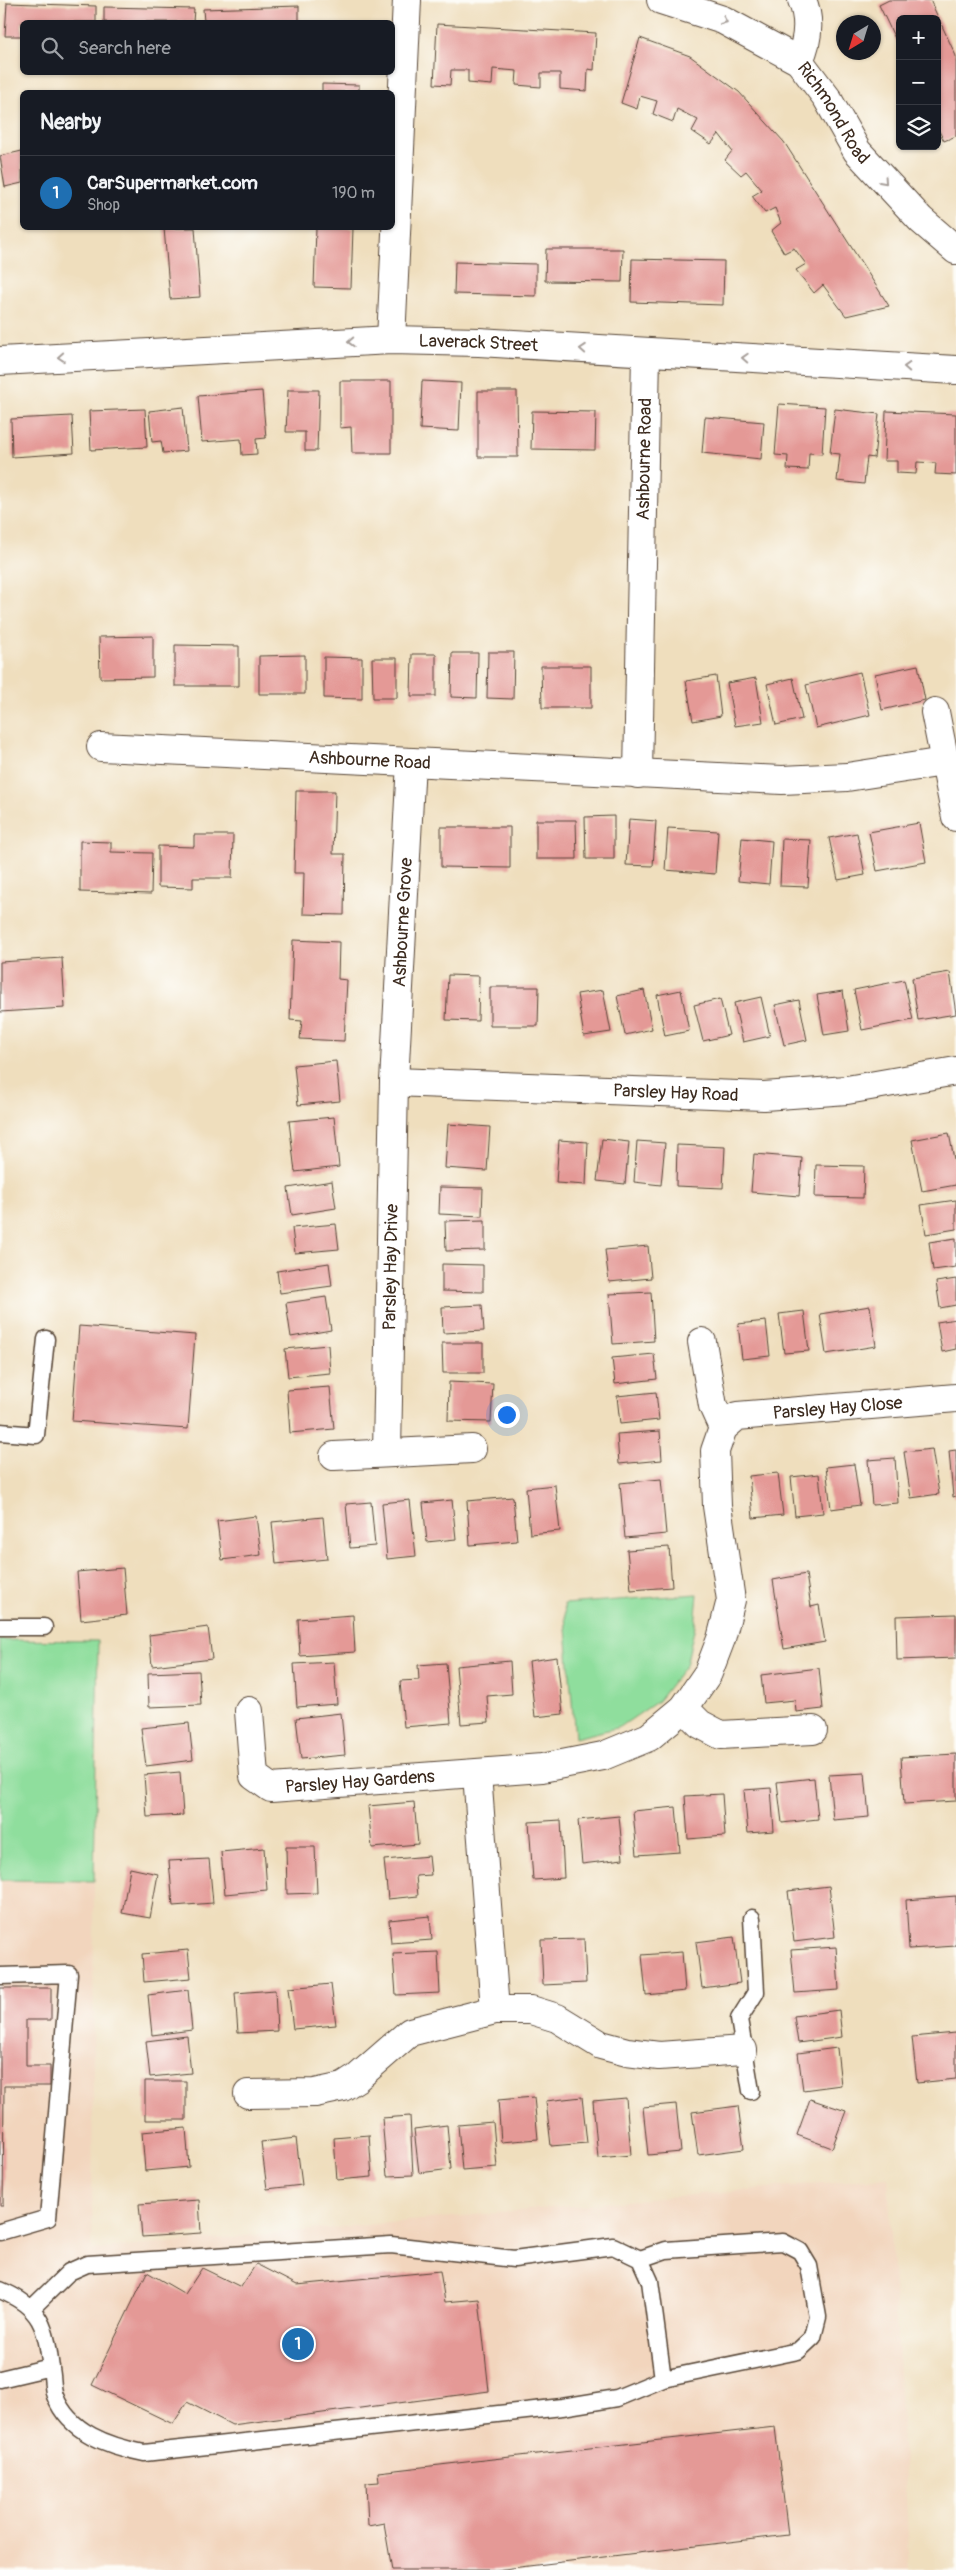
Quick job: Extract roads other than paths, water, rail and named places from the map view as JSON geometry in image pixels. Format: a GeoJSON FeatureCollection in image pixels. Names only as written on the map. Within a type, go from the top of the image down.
{"type":"FeatureCollection","features":[{"type":"Feature","properties":{"kind":"street"},"geometry":{"type":"LineString","coordinates":[[391,340],[407,0]]}},
{"type":"Feature","properties":{"kind":"street","name":"Richmond Road"},"geometry":{"type":"LineString","coordinates":[[661,0],[723,20],[800,61],[827,98],[857,151],[921,220],[956,250]]}},
{"type":"Feature","properties":{"kind":"street"},"geometry":{"type":"LineString","coordinates":[[800,61],[808,42],[806,9],[802,0]]}},
{"type":"Feature","properties":{"kind":"street"},"geometry":{"type":"LineString","coordinates":[[921,220],[956,271]]}},
{"type":"Feature","properties":{"kind":"street","name":"Laverack Street"},"geometry":{"type":"LineString","coordinates":[[0,361],[391,340],[479,342],[956,370]]}},
{"type":"Feature","properties":{"kind":"street","name":"Ashbourne Road"},"geometry":{"type":"LineString","coordinates":[[638,774],[646,353]]}},
{"type":"Feature","properties":{"kind":"street"},"geometry":{"type":"LineString","coordinates":[[934,712],[956,817]]}},
{"type":"Feature","properties":{"kind":"street","name":"Ashbourne Road"},"geometry":{"type":"LineString","coordinates":[[101,748],[782,780],[848,777],[944,762]]}},
{"type":"Feature","properties":{"kind":"street","name":"Ashbourne Grove"},"geometry":{"type":"LineString","coordinates":[[394,1082],[411,762]]}},
{"type":"Feature","properties":{"kind":"street","name":"Parsley Hay Road"},"geometry":{"type":"LineString","coordinates":[[394,1082],[764,1096],[847,1090],[956,1071]]}},
{"type":"Feature","properties":{"kind":"street","name":"Parsley Hay Drive"},"geometry":{"type":"LineString","coordinates":[[387,1452],[394,1082]]}},
{"type":"Feature","properties":{"kind":"street"},"geometry":{"type":"LineString","coordinates":[[702,1342],[713,1406],[723,1428]]}},
{"type":"Feature","properties":{"kind":"street","name":"Parsley Hay Close"},"geometry":{"type":"LineString","coordinates":[[723,1428],[737,1416],[956,1398]]}},
{"type":"Feature","properties":{"kind":"street","name":"Parsley Hay Gardens"},"geometry":{"type":"LineString","coordinates":[[249,1711],[254,1776],[271,1788],[542,1768],[603,1756],[649,1737],[684,1708],[708,1673],[721,1639],[731,1600],[718,1506],[715,1460],[715,1451],[723,1428]]}},
{"type":"Feature","properties":{"kind":"street"},"geometry":{"type":"LineString","coordinates":[[334,1456],[472,1449]]}},
{"type":"Feature","properties":{"kind":"street"},"geometry":{"type":"LineString","coordinates":[[684,1708],[700,1724],[721,1735],[813,1730]]}},
{"type":"Feature","properties":{"kind":"street"},"geometry":{"type":"LineString","coordinates":[[476,1774],[495,2010]]}},
{"type":"Feature","properties":{"kind":"street"},"geometry":{"type":"LineString","coordinates":[[248,2094],[316,2093],[343,2087],[357,2078],[410,2032],[495,2010],[532,2010],[557,2018],[601,2045],[627,2052],[659,2056],[743,2050]]}},
{"type":"Feature","properties":{"kind":"lane"},"geometry":{"type":"LineString","coordinates":[[0,1432],[36,1435],[46,1339]]}},
{"type":"Feature","properties":{"kind":"lane"},"geometry":{"type":"LineString","coordinates":[[0,1627],[44,1628]]}},
{"type":"Feature","properties":{"kind":"lane"},"geometry":{"type":"LineString","coordinates":[[751,2091],[739,2019],[756,1992],[752,1918]]}},
{"type":"Feature","properties":{"kind":"lane"},"geometry":{"type":"LineString","coordinates":[[0,1976],[69,1974],[48,2218],[0,2232]]}},
{"type":"Feature","properties":{"kind":"lane"},"geometry":{"type":"LineString","coordinates":[[0,2290],[17,2297],[32,2308],[41,2319],[55,2396],[69,2418],[88,2436],[119,2448],[144,2453],[562,2407],[617,2398],[663,2379],[798,2351],[813,2337],[818,2317],[809,2266],[800,2251],[783,2242],[666,2250],[640,2259]]}},
{"type":"Feature","properties":{"kind":"lane"},"geometry":{"type":"LineString","coordinates":[[32,2308],[69,2272],[87,2264],[391,2245],[514,2259],[614,2246],[640,2259],[650,2281],[663,2379]]}},
{"type":"Feature","properties":{"kind":"lane"},"geometry":{"type":"LineString","coordinates":[[0,2379],[51,2367]]}},
{"type":"Feature","properties":{"kind":"place","name":"CarSupermarket.com"},"geometry":{"type":"Point","coordinates":[298,2344]}}]}
